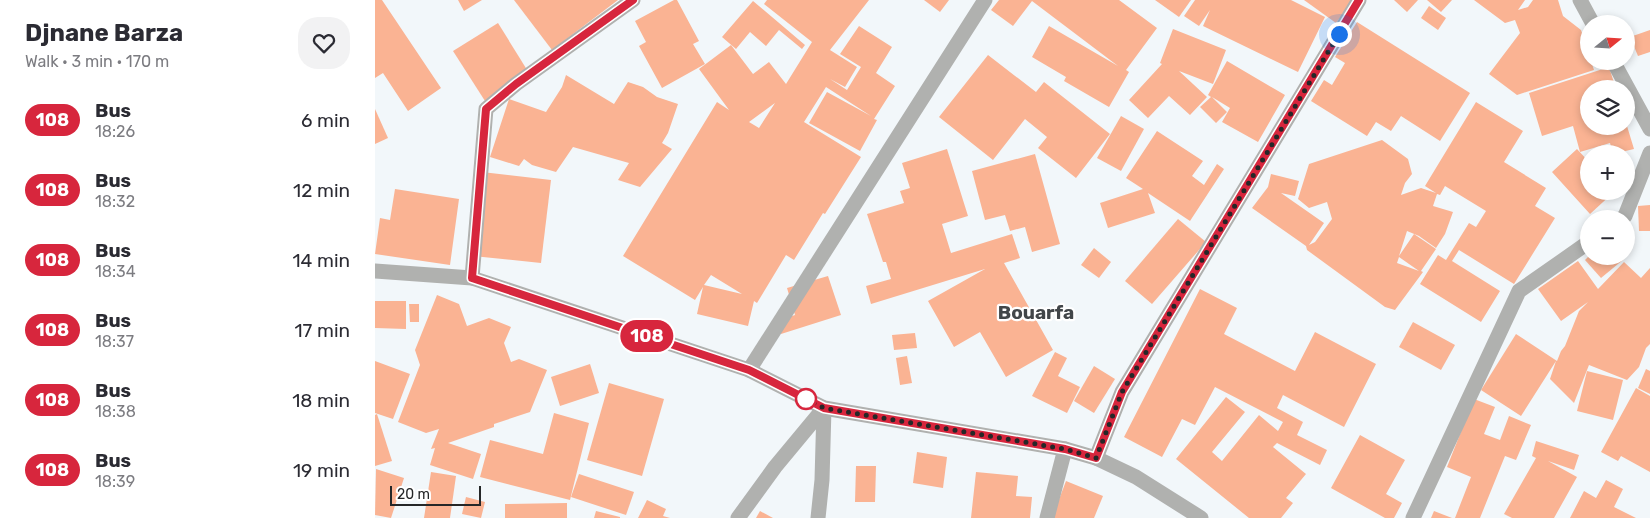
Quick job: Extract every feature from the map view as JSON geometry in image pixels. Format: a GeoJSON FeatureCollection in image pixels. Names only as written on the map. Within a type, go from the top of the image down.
{"type":"FeatureCollection","features":[{"type":"Feature","properties":{"kind":"street"},"geometry":{"type":"LineString","coordinates":[[472,278],[486,109],[516,84],[633,0]]}},
{"type":"Feature","properties":{"kind":"street"},"geometry":{"type":"LineString","coordinates":[[749,370],[985,0]]}},
{"type":"Feature","properties":{"kind":"street"},"geometry":{"type":"LineString","coordinates":[[1096,458],[1122,392],[1359,0]]}},
{"type":"Feature","properties":{"kind":"street"},"geometry":{"type":"LineString","coordinates":[[1580,0],[1588,15]]}},
{"type":"Feature","properties":{"kind":"street"},"geometry":{"type":"LineString","coordinates":[[1618,70],[1650,129]]}},
{"type":"Feature","properties":{"kind":"street"},"geometry":{"type":"LineString","coordinates":[[1627,210],[1650,153]]}},
{"type":"Feature","properties":{"kind":"street"},"geometry":{"type":"LineString","coordinates":[[1413,518],[1519,291],[1580,248]]}},
{"type":"Feature","properties":{"kind":"street"},"geometry":{"type":"LineString","coordinates":[[375,271],[472,278],[749,370],[824,408],[1065,449],[1096,458],[1136,477],[1201,518]]}},
{"type":"Feature","properties":{"kind":"street"},"geometry":{"type":"LineString","coordinates":[[739,518],[775,467],[824,408]]}},
{"type":"Feature","properties":{"kind":"street"},"geometry":{"type":"LineString","coordinates":[[818,518],[822,480],[824,408]]}},
{"type":"Feature","properties":{"kind":"street"},"geometry":{"type":"LineString","coordinates":[[1047,518],[1065,449]]}},
{"type":"Feature","properties":{"kind":"building"},"geometry":{"type":"Polygon","coordinates":[[[375,0],[382,0],[441,88],[408,111],[383,73],[375,78],[375,0]]]}},
{"type":"Feature","properties":{"kind":"building"},"geometry":{"type":"Polygon","coordinates":[[[458,0],[482,0],[464,11],[458,0]]]}},
{"type":"Feature","properties":{"kind":"building"},"geometry":{"type":"Polygon","coordinates":[[[514,0],[618,0],[552,50],[514,0]]]}},
{"type":"Feature","properties":{"kind":"building"},"geometry":{"type":"Polygon","coordinates":[[[677,0],[699,41],[693,44],[705,64],[662,88],[639,46],[646,42],[635,21],[677,0]]]}},
{"type":"Feature","properties":{"kind":"building"},"geometry":{"type":"Polygon","coordinates":[[[767,0],[869,0],[830,50],[857,67],[845,87],[830,79],[847,90],[861,67],[840,54],[859,26],[892,47],[876,73],[895,86],[874,119],[877,120],[860,151],[809,123],[827,92],[871,116],[826,87],[804,122],[861,157],[794,260],[786,255],[757,303],[754,301],[748,326],[697,314],[703,287],[695,300],[623,256],[717,102],[729,110],[699,69],[731,45],[753,74],[769,62],[786,84],[812,42],[764,4],[767,0]],[[775,103],[749,122],[759,128],[775,103]],[[711,275],[704,285],[742,294],[711,275]]]}},
{"type":"Feature","properties":{"kind":"building"},"geometry":{"type":"Polygon","coordinates":[[[924,0],[949,0],[940,12],[924,0]]]}},
{"type":"Feature","properties":{"kind":"building"},"geometry":{"type":"Polygon","coordinates":[[[999,0],[1119,0],[1157,28],[1126,70],[1129,72],[1109,107],[1064,81],[1066,77],[1032,57],[1049,26],[1118,66],[1032,1],[1013,26],[991,10],[999,0]]]}},
{"type":"Feature","properties":{"kind":"building"},"geometry":{"type":"Polygon","coordinates":[[[1155,0],[1191,0],[1179,17],[1155,0]]]}},
{"type":"Feature","properties":{"kind":"building"},"geometry":{"type":"Polygon","coordinates":[[[1195,0],[1291,0],[1325,17],[1298,72],[1203,26],[1210,10],[1199,26],[1184,16],[1195,0]]]}},
{"type":"Feature","properties":{"kind":"building"},"geometry":{"type":"Polygon","coordinates":[[[1304,0],[1353,0],[1336,23],[1304,0]]]}},
{"type":"Feature","properties":{"kind":"building"},"geometry":{"type":"Polygon","coordinates":[[[1394,0],[1418,0],[1407,12],[1394,0]]]}},
{"type":"Feature","properties":{"kind":"building"},"geometry":{"type":"Polygon","coordinates":[[[1427,0],[1452,0],[1441,12],[1427,0]]]}},
{"type":"Feature","properties":{"kind":"building"},"geometry":{"type":"Polygon","coordinates":[[[1474,0],[1525,0],[1518,10],[1528,7],[1533,0],[1558,0],[1563,16],[1580,29],[1580,70],[1594,70],[1517,95],[1489,74],[1520,33],[1515,20],[1505,23],[1474,0]]]}},
{"type":"Feature","properties":{"kind":"building"},"geometry":{"type":"Polygon","coordinates":[[[753,1],[805,45],[802,49],[779,30],[766,46],[750,32],[736,49],[722,37],[753,1]]]}},
{"type":"Feature","properties":{"kind":"building"},"geometry":{"type":"Polygon","coordinates":[[[1429,6],[1446,18],[1438,30],[1421,18],[1429,6]]]}},
{"type":"Feature","properties":{"kind":"building"},"geometry":{"type":"Polygon","coordinates":[[[1357,22],[1470,93],[1440,141],[1401,116],[1391,131],[1376,122],[1367,136],[1311,101],[1324,80],[1332,85],[1345,63],[1335,57],[1357,22]]]}},
{"type":"Feature","properties":{"kind":"building"},"geometry":{"type":"Polygon","coordinates":[[[498,23],[529,73],[485,101],[453,51],[498,23]]]}},
{"type":"Feature","properties":{"kind":"building"},"geometry":{"type":"Polygon","coordinates":[[[1173,29],[1226,50],[1213,84],[1179,71],[1207,97],[1190,115],[1169,96],[1148,118],[1129,100],[1162,64],[1160,63],[1173,29]]]}},
{"type":"Feature","properties":{"kind":"building"},"geometry":{"type":"Polygon","coordinates":[[[1650,30],[1650,52],[1638,56],[1635,49],[1635,35],[1650,30]]]}},
{"type":"Feature","properties":{"kind":"building"},"geometry":{"type":"Polygon","coordinates":[[[988,55],[1036,92],[1044,82],[1110,134],[1076,178],[1038,148],[1047,137],[1025,119],[993,160],[939,117],[988,55]]]}},
{"type":"Feature","properties":{"kind":"building"},"geometry":{"type":"Polygon","coordinates":[[[1227,61],[1285,95],[1258,142],[1222,122],[1230,108],[1212,97],[1227,112],[1216,123],[1200,107],[1211,97],[1208,95],[1227,61]]]}},
{"type":"Feature","properties":{"kind":"building"},"geometry":{"type":"Polygon","coordinates":[[[1600,70],[1610,70],[1613,80],[1580,80],[1580,135],[1630,135],[1633,145],[1611,145],[1610,143],[1603,145],[1580,145],[1580,152],[1573,126],[1542,136],[1529,93],[1600,70]]]}},
{"type":"Feature","properties":{"kind":"building"},"geometry":{"type":"Polygon","coordinates":[[[566,75],[614,104],[628,82],[643,87],[657,97],[678,104],[668,133],[662,143],[672,149],[640,187],[618,180],[629,163],[573,147],[556,172],[532,165],[524,159],[519,166],[490,157],[509,99],[546,112],[562,87],[566,75]]]}},
{"type":"Feature","properties":{"kind":"building"},"geometry":{"type":"Polygon","coordinates":[[[1476,102],[1523,131],[1504,162],[1546,188],[1535,206],[1555,218],[1514,284],[1459,250],[1452,261],[1500,291],[1481,322],[1420,284],[1438,255],[1446,260],[1469,223],[1476,227],[1486,211],[1445,186],[1440,195],[1437,194],[1433,206],[1453,212],[1445,234],[1436,248],[1419,236],[1407,231],[1399,256],[1414,234],[1436,249],[1421,271],[1423,272],[1395,310],[1385,307],[1307,250],[1306,246],[1252,208],[1268,187],[1271,174],[1299,181],[1295,196],[1281,193],[1324,223],[1309,245],[1315,242],[1332,219],[1327,202],[1309,208],[1298,199],[1309,164],[1382,140],[1408,159],[1412,174],[1405,183],[1401,195],[1421,188],[1436,193],[1425,186],[1476,102]],[[1399,257],[1397,263],[1419,271],[1399,257]]]}},
{"type":"Feature","properties":{"kind":"building"},"geometry":{"type":"Polygon","coordinates":[[[375,109],[388,138],[375,144],[375,109]]]}},
{"type":"Feature","properties":{"kind":"building"},"geometry":{"type":"Polygon","coordinates":[[[1121,116],[1144,129],[1121,171],[1097,158],[1121,116]]]}},
{"type":"Feature","properties":{"kind":"building"},"geometry":{"type":"Polygon","coordinates":[[[1157,131],[1203,161],[1192,176],[1204,185],[1217,164],[1224,169],[1190,221],[1148,193],[1155,213],[1108,228],[1100,203],[1143,189],[1126,178],[1157,131]]]}},
{"type":"Feature","properties":{"kind":"building"},"geometry":{"type":"Polygon","coordinates":[[[947,149],[968,216],[942,224],[951,253],[1012,234],[1020,258],[1004,263],[1053,350],[1006,377],[980,332],[954,347],[928,301],[985,269],[871,304],[866,286],[891,279],[886,262],[883,262],[867,214],[904,203],[900,191],[910,188],[902,163],[947,149]]]}},
{"type":"Feature","properties":{"kind":"building"},"geometry":{"type":"Polygon","coordinates":[[[1577,149],[1580,152],[1580,200],[1605,200],[1594,210],[1586,210],[1552,172],[1577,149]]]}},
{"type":"Feature","properties":{"kind":"building"},"geometry":{"type":"Polygon","coordinates":[[[1035,154],[1060,244],[1032,252],[1025,227],[1010,231],[1005,215],[985,220],[972,171],[1035,154]]]}},
{"type":"Feature","properties":{"kind":"building"},"geometry":{"type":"Polygon","coordinates":[[[482,172],[551,180],[541,263],[473,256],[482,172]]]}},
{"type":"Feature","properties":{"kind":"building"},"geometry":{"type":"Polygon","coordinates":[[[395,189],[459,199],[450,265],[375,254],[380,218],[390,220],[395,189]]]}},
{"type":"Feature","properties":{"kind":"building"},"geometry":{"type":"Polygon","coordinates":[[[1650,205],[1650,231],[1639,231],[1638,206],[1650,205]]]}},
{"type":"Feature","properties":{"kind":"building"},"geometry":{"type":"Polygon","coordinates":[[[1178,219],[1206,242],[1152,304],[1125,281],[1178,219]]]}},
{"type":"Feature","properties":{"kind":"building"},"geometry":{"type":"Polygon","coordinates":[[[1094,248],[1111,262],[1099,278],[1081,265],[1094,248]]]}},
{"type":"Feature","properties":{"kind":"building"},"geometry":{"type":"Polygon","coordinates":[[[1578,261],[1598,289],[1621,265],[1627,265],[1641,278],[1650,268],[1650,344],[1646,348],[1639,367],[1627,380],[1589,365],[1574,403],[1550,379],[1556,361],[1521,416],[1481,390],[1516,334],[1557,361],[1579,311],[1588,302],[1561,321],[1538,289],[1578,261]]]}},
{"type":"Feature","properties":{"kind":"building"},"geometry":{"type":"Polygon","coordinates":[[[1589,265],[1617,265],[1601,278],[1589,265]]]}},
{"type":"Feature","properties":{"kind":"building"},"geometry":{"type":"Polygon","coordinates":[[[828,276],[841,315],[781,334],[776,321],[795,315],[787,288],[828,276]]]}},
{"type":"Feature","properties":{"kind":"building"},"geometry":{"type":"Polygon","coordinates":[[[1200,289],[1237,308],[1224,334],[1295,371],[1315,332],[1376,364],[1344,427],[1283,395],[1277,408],[1303,422],[1297,435],[1327,450],[1320,465],[1277,443],[1273,447],[1306,474],[1286,498],[1293,503],[1281,518],[1249,518],[1176,459],[1226,397],[1245,412],[1212,452],[1222,461],[1259,415],[1278,431],[1283,422],[1215,387],[1195,425],[1182,419],[1162,457],[1124,437],[1200,289]]]}},
{"type":"Feature","properties":{"kind":"building"},"geometry":{"type":"Polygon","coordinates":[[[437,295],[459,304],[467,326],[489,318],[511,327],[504,343],[511,362],[519,359],[547,370],[530,412],[494,424],[494,427],[448,443],[481,454],[473,479],[430,465],[435,448],[431,449],[439,429],[426,433],[398,422],[420,365],[415,350],[437,295]]]}},
{"type":"Feature","properties":{"kind":"building"},"geometry":{"type":"Polygon","coordinates":[[[375,301],[406,301],[406,329],[375,328],[375,301]]]}},
{"type":"Feature","properties":{"kind":"building"},"geometry":{"type":"Polygon","coordinates":[[[409,304],[419,304],[419,322],[410,322],[409,304]]]}},
{"type":"Feature","properties":{"kind":"building"},"geometry":{"type":"Polygon","coordinates":[[[1413,322],[1455,345],[1441,370],[1399,347],[1413,322]]]}},
{"type":"Feature","properties":{"kind":"building"},"geometry":{"type":"Polygon","coordinates":[[[915,333],[917,348],[894,350],[892,335],[915,333]]]}},
{"type":"Feature","properties":{"kind":"building"},"geometry":{"type":"Polygon","coordinates":[[[1055,352],[1067,358],[1058,376],[1080,387],[1067,413],[1032,396],[1055,352]]]}},
{"type":"Feature","properties":{"kind":"building"},"geometry":{"type":"Polygon","coordinates":[[[907,356],[912,383],[900,385],[896,358],[907,356]]]}},
{"type":"Feature","properties":{"kind":"building"},"geometry":{"type":"Polygon","coordinates":[[[375,361],[410,374],[393,419],[375,413],[375,361]]]}},
{"type":"Feature","properties":{"kind":"building"},"geometry":{"type":"Polygon","coordinates":[[[590,364],[599,393],[560,406],[551,377],[590,364]]]}},
{"type":"Feature","properties":{"kind":"building"},"geometry":{"type":"Polygon","coordinates":[[[1094,366],[1115,379],[1094,413],[1074,401],[1094,366]]]}},
{"type":"Feature","properties":{"kind":"building"},"geometry":{"type":"Polygon","coordinates":[[[1646,369],[1650,371],[1650,394],[1638,388],[1646,369]]]}},
{"type":"Feature","properties":{"kind":"building"},"geometry":{"type":"Polygon","coordinates":[[[1587,371],[1623,380],[1613,420],[1577,411],[1587,371]]]}},
{"type":"Feature","properties":{"kind":"building"},"geometry":{"type":"Polygon","coordinates":[[[609,383],[664,399],[642,476],[587,460],[609,383]]]}},
{"type":"Feature","properties":{"kind":"building"},"geometry":{"type":"Polygon","coordinates":[[[1636,388],[1650,396],[1650,472],[1621,456],[1618,461],[1601,452],[1636,388]]]}},
{"type":"Feature","properties":{"kind":"building"},"geometry":{"type":"Polygon","coordinates":[[[1474,399],[1495,407],[1484,434],[1500,440],[1509,416],[1531,425],[1516,460],[1505,456],[1480,518],[1455,518],[1471,477],[1447,467],[1474,399]]]}},
{"type":"Feature","properties":{"kind":"building"},"geometry":{"type":"Polygon","coordinates":[[[554,413],[589,423],[570,500],[480,477],[490,440],[543,454],[554,413]]]}},
{"type":"Feature","properties":{"kind":"building"},"geometry":{"type":"Polygon","coordinates":[[[377,414],[392,461],[375,466],[375,415],[377,414]]]}},
{"type":"Feature","properties":{"kind":"building"},"geometry":{"type":"Polygon","coordinates":[[[1360,435],[1405,460],[1386,494],[1402,503],[1394,518],[1385,518],[1331,488],[1360,435]]]}},
{"type":"Feature","properties":{"kind":"building"},"geometry":{"type":"Polygon","coordinates":[[[1536,441],[1579,455],[1574,470],[1548,461],[1577,477],[1554,518],[1512,518],[1504,514],[1536,458],[1532,456],[1536,441]]]}},
{"type":"Feature","properties":{"kind":"building"},"geometry":{"type":"Polygon","coordinates":[[[917,452],[947,457],[943,488],[913,483],[917,452]]]}},
{"type":"Feature","properties":{"kind":"building"},"geometry":{"type":"Polygon","coordinates":[[[856,466],[876,466],[875,502],[855,502],[856,466]]]}},
{"type":"Feature","properties":{"kind":"building"},"geometry":{"type":"Polygon","coordinates":[[[376,469],[404,478],[391,518],[375,515],[376,469]]]}},
{"type":"Feature","properties":{"kind":"building"},"geometry":{"type":"Polygon","coordinates":[[[431,472],[456,476],[450,518],[424,518],[431,472]]]}},
{"type":"Feature","properties":{"kind":"building"},"geometry":{"type":"Polygon","coordinates":[[[976,472],[1018,476],[1016,496],[1032,497],[1030,518],[971,518],[976,472]]]}},
{"type":"Feature","properties":{"kind":"building"},"geometry":{"type":"Polygon","coordinates":[[[579,474],[634,492],[626,515],[571,497],[579,474]]]}},
{"type":"Feature","properties":{"kind":"building"},"geometry":{"type":"Polygon","coordinates":[[[1606,480],[1623,489],[1614,507],[1636,518],[1570,518],[1584,491],[1596,498],[1606,480]]]}},
{"type":"Feature","properties":{"kind":"building"},"geometry":{"type":"Polygon","coordinates":[[[1066,481],[1103,496],[1094,518],[1052,518],[1066,481]]]}},
{"type":"Feature","properties":{"kind":"building"},"geometry":{"type":"Polygon","coordinates":[[[466,497],[485,502],[481,518],[462,514],[466,497]]]}},
{"type":"Feature","properties":{"kind":"building"},"geometry":{"type":"Polygon","coordinates":[[[647,500],[666,509],[663,516],[670,518],[638,518],[647,500]]]}},
{"type":"Feature","properties":{"kind":"building"},"geometry":{"type":"Polygon","coordinates":[[[567,503],[567,518],[505,518],[505,504],[567,503]]]}},
{"type":"Feature","properties":{"kind":"building"},"geometry":{"type":"Polygon","coordinates":[[[596,511],[620,517],[620,518],[594,518],[596,511]]]}},
{"type":"Feature","properties":{"kind":"building"},"geometry":{"type":"Polygon","coordinates":[[[760,511],[773,518],[756,518],[760,511]]]}},
{"type":"Feature","properties":{"kind":"building"},"geometry":{"type":"Polygon","coordinates":[[[1434,511],[1452,518],[1431,518],[1434,511]]]}},
{"type":"Feature","properties":{"kind":"bus line","name":"108"},"geometry":{"type":"LineString","coordinates":[[633,0],[516,84],[486,109],[472,278],[749,370],[824,408],[1065,449],[1096,458],[1122,392],[1359,0]]}},
{"type":"Feature","properties":{"kind":"district","name":"Bouarfa"},"geometry":{"type":"Point","coordinates":[1036,312]}},
{"type":"Feature","properties":{"kind":"route"},"geometry":{"type":"LineString","coordinates":[[806,399],[824,408],[1065,449],[1096,458],[1122,392],[1339,34]]}}]}
